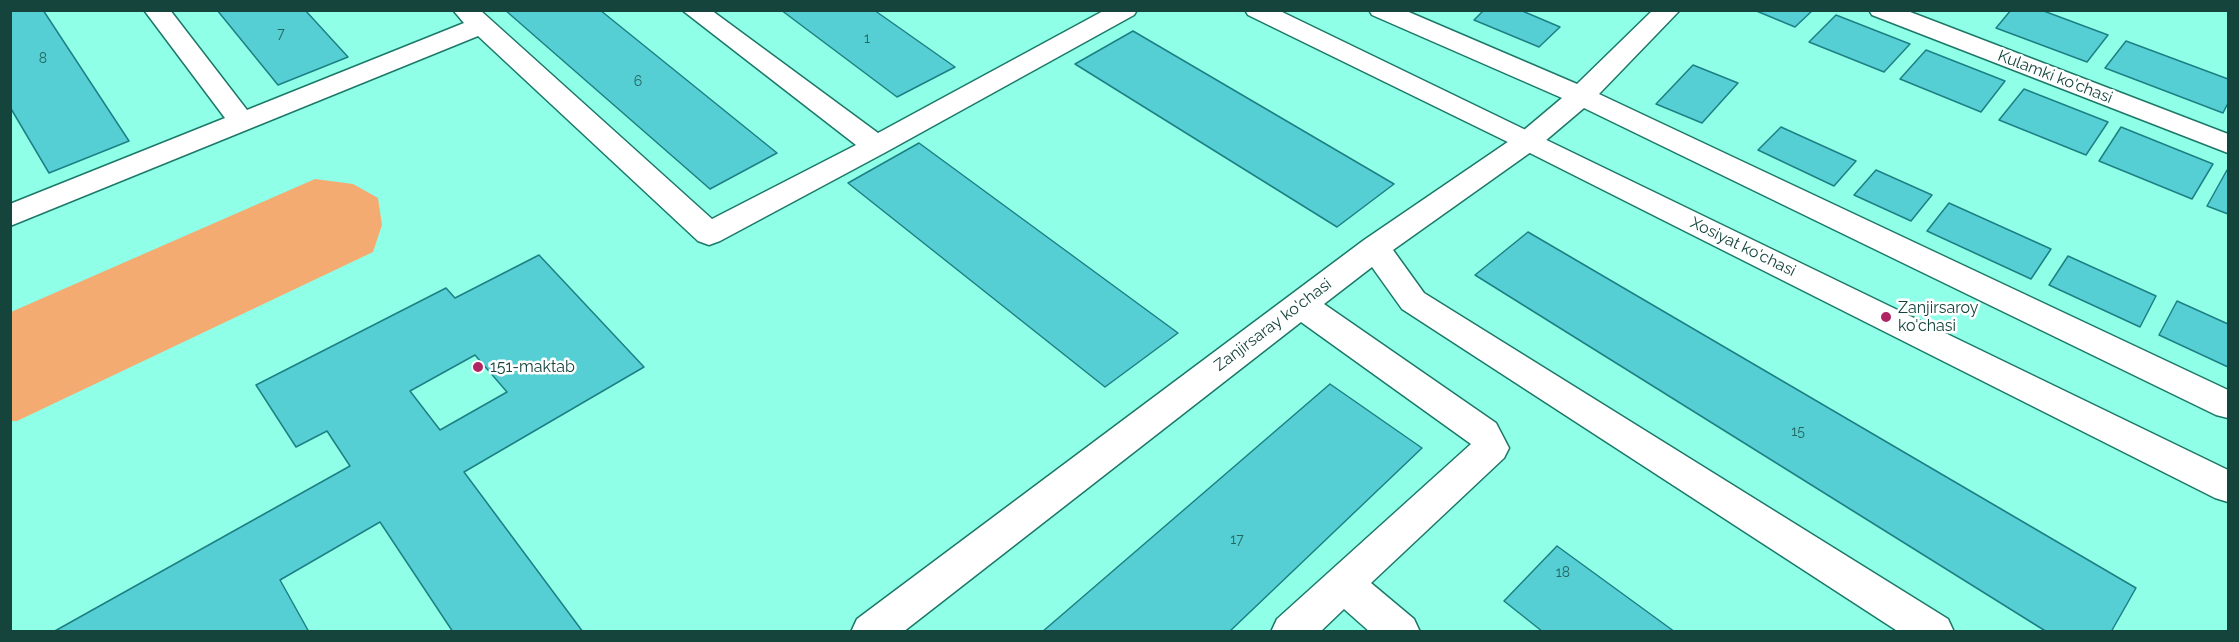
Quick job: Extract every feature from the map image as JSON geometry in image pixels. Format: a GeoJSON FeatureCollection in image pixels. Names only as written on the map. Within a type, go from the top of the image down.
{"type":"FeatureCollection","features":[{"type":"Feature","properties":{"kind":"street"},"geometry":{"type":"LineString","coordinates":[[156,10],[243,122]]}},
{"type":"Feature","properties":{"kind":"street"},"geometry":{"type":"LineString","coordinates":[[694,10],[876,146]]}},
{"type":"Feature","properties":{"kind":"street"},"geometry":{"type":"LineString","coordinates":[[10,216],[243,122],[473,18],[709,234],[1125,10]]}},
{"type":"Feature","properties":{"kind":"street","name":"Xosiyat ko'chasi"},"geometry":{"type":"LineString","coordinates":[[1257,10],[2229,487]]}},
{"type":"Feature","properties":{"kind":"street"},"geometry":{"type":"LineString","coordinates":[[1381,10],[1581,96],[2229,405]]}},
{"type":"Feature","properties":{"kind":"street","name":"Zanjirsaray ko'chasi"},"geometry":{"type":"LineString","coordinates":[[871,632],[1375,248],[1528,141],[1581,96],[1668,10]]}},
{"type":"Feature","properties":{"kind":"street","name":"Kulamki ko'chasi"},"geometry":{"type":"LineString","coordinates":[[1881,10],[2229,144]]}},
{"type":"Feature","properties":{"kind":"street"},"geometry":{"type":"LineString","coordinates":[[1375,248],[1413,301],[1934,632]]}},
{"type":"Feature","properties":{"kind":"street"},"geometry":{"type":"LineString","coordinates":[[1291,632],[1491,447],[1483,433],[1301,304]]}},
{"type":"Feature","properties":{"kind":"street"},"geometry":{"type":"LineString","coordinates":[[1343,584],[1400,632]]}},
{"type":"Feature","properties":{"kind":"shaded area"},"geometry":{"type":"Polygon","coordinates":[[[315,179],[353,184],[378,198],[382,225],[373,252],[17,421],[11,421],[11,312],[315,179]]]}},
{"type":"Feature","properties":{"kind":"building"},"geometry":{"type":"Polygon","coordinates":[[[10,10],[43,10],[129,141],[49,173],[10,107],[10,10]]]}},
{"type":"Feature","properties":{"kind":"building"},"geometry":{"type":"Polygon","coordinates":[[[217,10],[305,10],[348,57],[278,85],[217,10]]]}},
{"type":"Feature","properties":{"kind":"building"},"geometry":{"type":"Polygon","coordinates":[[[505,10],[600,10],[777,153],[710,189],[505,10]]]}},
{"type":"Feature","properties":{"kind":"building"},"geometry":{"type":"Polygon","coordinates":[[[781,10],[874,10],[955,67],[897,97],[781,10]]]}},
{"type":"Feature","properties":{"kind":"building"},"geometry":{"type":"Polygon","coordinates":[[[1484,10],[1520,10],[1560,27],[1539,47],[1474,20],[1484,10]]]}},
{"type":"Feature","properties":{"kind":"building"},"geometry":{"type":"Polygon","coordinates":[[[1754,10],[1813,10],[1795,27],[1754,10]]]}},
{"type":"Feature","properties":{"kind":"building"},"geometry":{"type":"Polygon","coordinates":[[[2011,10],[2041,10],[2108,35],[2087,62],[1996,28],[2011,10]]]}},
{"type":"Feature","properties":{"kind":"building"},"geometry":{"type":"Polygon","coordinates":[[[1836,15],[1910,44],[1884,72],[1809,42],[1836,15]]]}},
{"type":"Feature","properties":{"kind":"building"},"geometry":{"type":"Polygon","coordinates":[[[1133,31],[1394,184],[1337,227],[1075,64],[1133,31]]]}},
{"type":"Feature","properties":{"kind":"building"},"geometry":{"type":"Polygon","coordinates":[[[2126,41],[2228,79],[2228,103],[2223,113],[2105,68],[2126,41]]]}},
{"type":"Feature","properties":{"kind":"building"},"geometry":{"type":"Polygon","coordinates":[[[1926,50],[2005,81],[1981,112],[1900,79],[1926,50]]]}},
{"type":"Feature","properties":{"kind":"building"},"geometry":{"type":"Polygon","coordinates":[[[1693,65],[1738,83],[1702,123],[1656,104],[1693,65]]]}},
{"type":"Feature","properties":{"kind":"building"},"geometry":{"type":"Polygon","coordinates":[[[2024,89],[2108,122],[2086,155],[1999,120],[2024,89]]]}},
{"type":"Feature","properties":{"kind":"building"},"geometry":{"type":"Polygon","coordinates":[[[1781,127],[1856,161],[1834,186],[1758,150],[1781,127]]]}},
{"type":"Feature","properties":{"kind":"building"},"geometry":{"type":"Polygon","coordinates":[[[2121,127],[2213,164],[2192,199],[2099,161],[2121,127]]]}},
{"type":"Feature","properties":{"kind":"building"},"geometry":{"type":"Polygon","coordinates":[[[919,143],[1178,333],[1105,387],[848,183],[919,143]]]}},
{"type":"Feature","properties":{"kind":"building"},"geometry":{"type":"Polygon","coordinates":[[[1876,170],[1932,195],[1911,221],[1854,195],[1876,170]]]}},
{"type":"Feature","properties":{"kind":"building"},"geometry":{"type":"Polygon","coordinates":[[[2228,170],[2228,214],[2207,206],[2228,170]]]}},
{"type":"Feature","properties":{"kind":"building"},"geometry":{"type":"Polygon","coordinates":[[[1949,203],[2051,249],[2031,279],[1927,231],[1949,203]]]}},
{"type":"Feature","properties":{"kind":"building"},"geometry":{"type":"Polygon","coordinates":[[[1528,232],[2136,588],[2111,632],[2047,632],[1475,275],[1528,232]]]}},
{"type":"Feature","properties":{"kind":"building"},"geometry":{"type":"Polygon","coordinates":[[[539,255],[644,367],[464,472],[583,632],[453,632],[380,522],[280,580],[309,632],[53,632],[350,466],[327,431],[296,447],[256,385],[446,288],[455,298],[539,255]],[[475,355],[410,391],[440,430],[507,392],[475,355]]]}},
{"type":"Feature","properties":{"kind":"building"},"geometry":{"type":"Polygon","coordinates":[[[2068,256],[2156,296],[2140,327],[2049,285],[2068,256]]]}},
{"type":"Feature","properties":{"kind":"building"},"geometry":{"type":"Polygon","coordinates":[[[2177,301],[2228,324],[2228,367],[2159,335],[2177,301]]]}},
{"type":"Feature","properties":{"kind":"building"},"geometry":{"type":"Polygon","coordinates":[[[1330,384],[1422,448],[1229,632],[1042,632],[1330,384]]]}},
{"type":"Feature","properties":{"kind":"building"},"geometry":{"type":"Polygon","coordinates":[[[1557,546],[1675,632],[1543,632],[1504,601],[1557,546]]]}},
{"type":"Feature","properties":{"kind":"place","name":"Zanjirsaroy ko'chasi"},"geometry":{"type":"Point","coordinates":[1886,317]}},
{"type":"Feature","properties":{"kind":"place","name":"151-maktab"},"geometry":{"type":"Point","coordinates":[478,367]}}]}
